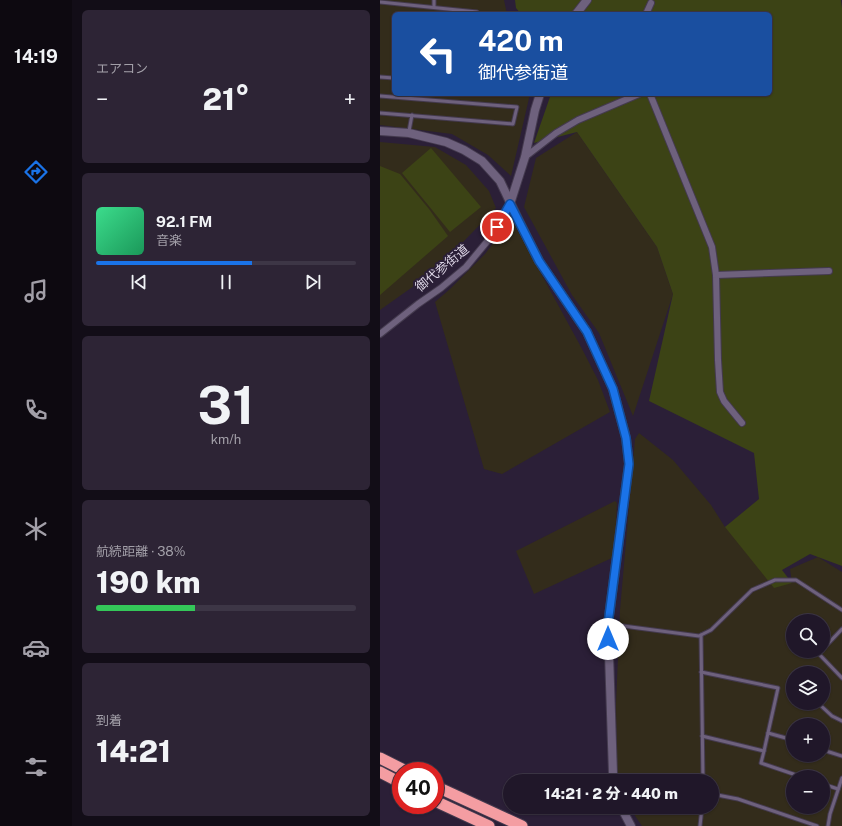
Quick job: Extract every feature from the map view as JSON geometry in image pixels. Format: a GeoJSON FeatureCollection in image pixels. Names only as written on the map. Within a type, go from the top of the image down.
{"type":"FeatureCollection","features":[{"type":"Feature","properties":{"kind":"highway"},"geometry":{"type":"LineString","coordinates":[[380,758],[392,764]]}},
{"type":"Feature","properties":{"kind":"highway"},"geometry":{"type":"LineString","coordinates":[[380,772],[392,778]]}},
{"type":"Feature","properties":{"kind":"highway"},"geometry":{"type":"LineString","coordinates":[[444,790],[522,826]]}},
{"type":"Feature","properties":{"kind":"highway"},"geometry":{"type":"LineString","coordinates":[[444,805],[488,826]]}},
{"type":"Feature","properties":{"kind":"street"},"geometry":{"type":"LineString","coordinates":[[578,12],[587,0]]}},
{"type":"Feature","properties":{"kind":"street"},"geometry":{"type":"LineString","coordinates":[[647,12],[651,3]]}},
{"type":"Feature","properties":{"kind":"street","name":"御代参街道"},"geometry":{"type":"LineString","coordinates":[[380,334],[441,288],[466,267],[490,238],[510,204],[525,157],[540,96]]}},
{"type":"Feature","properties":{"kind":"street"},"geometry":{"type":"LineString","coordinates":[[525,157],[556,132],[578,120],[634,96]]}},
{"type":"Feature","properties":{"kind":"street"},"geometry":{"type":"LineString","coordinates":[[651,96],[712,247],[716,275],[720,392],[724,401],[742,423]]}},
{"type":"Feature","properties":{"kind":"street"},"geometry":{"type":"LineString","coordinates":[[380,131],[409,133],[446,142],[464,150],[482,161],[500,181],[539,261],[587,332],[613,389],[626,438],[629,464],[608,624],[613,774]]}},
{"type":"Feature","properties":{"kind":"street"},"geometry":{"type":"LineString","coordinates":[[716,275],[829,271]]}},
{"type":"Feature","properties":{"kind":"street"},"geometry":{"type":"LineString","coordinates":[[625,814],[631,826]]}},
{"type":"Feature","properties":{"kind":"lane"},"geometry":{"type":"LineString","coordinates":[[434,0],[434,7]]}},
{"type":"Feature","properties":{"kind":"lane"},"geometry":{"type":"LineString","coordinates":[[380,2],[478,12]]}},
{"type":"Feature","properties":{"kind":"lane"},"geometry":{"type":"LineString","coordinates":[[380,77],[392,78]]}},
{"type":"Feature","properties":{"kind":"lane"},"geometry":{"type":"LineString","coordinates":[[380,96],[517,107],[513,124],[380,112]]}},
{"type":"Feature","properties":{"kind":"lane"},"geometry":{"type":"LineString","coordinates":[[409,133],[412,115]]}},
{"type":"Feature","properties":{"kind":"lane"},"geometry":{"type":"LineString","coordinates":[[608,624],[699,636],[711,630],[752,590],[775,580],[796,580],[842,610]]}},
{"type":"Feature","properties":{"kind":"lane"},"geometry":{"type":"LineString","coordinates":[[830,642],[842,629]]}},
{"type":"Feature","properties":{"kind":"lane"},"geometry":{"type":"LineString","coordinates":[[702,635],[703,774]]}},
{"type":"Feature","properties":{"kind":"lane"},"geometry":{"type":"LineString","coordinates":[[823,658],[842,678]]}},
{"type":"Feature","properties":{"kind":"lane"},"geometry":{"type":"LineString","coordinates":[[702,672],[778,688],[761,763],[786,772]]}},
{"type":"Feature","properties":{"kind":"lane"},"geometry":{"type":"LineString","coordinates":[[826,710],[832,716],[842,721]]}},
{"type":"Feature","properties":{"kind":"lane"},"geometry":{"type":"LineString","coordinates":[[768,733],[786,738]]}},
{"type":"Feature","properties":{"kind":"lane"},"geometry":{"type":"LineString","coordinates":[[702,736],[764,751]]}},
{"type":"Feature","properties":{"kind":"lane"},"geometry":{"type":"LineString","coordinates":[[830,752],[842,756]]}},
{"type":"Feature","properties":{"kind":"lane"},"geometry":{"type":"LineString","coordinates":[[828,826],[842,778]]}},
{"type":"Feature","properties":{"kind":"lane"},"geometry":{"type":"LineString","coordinates":[[830,786],[838,789]]}},
{"type":"Feature","properties":{"kind":"lane"},"geometry":{"type":"LineString","coordinates":[[719,795],[738,799],[817,826]]}},
{"type":"Feature","properties":{"kind":"lane"},"geometry":{"type":"LineString","coordinates":[[700,826],[701,814]]}},
{"type":"Feature","properties":{"kind":"shaded area"},"geometry":{"type":"Polygon","coordinates":[[[380,0],[504,0],[507,12],[392,12],[392,96],[530,96],[511,176],[488,155],[452,134],[380,125],[380,0]]]}},
{"type":"Feature","properties":{"kind":"shaded area"},"geometry":{"type":"Polygon","coordinates":[[[577,132],[657,247],[673,294],[633,416],[599,333],[572,295],[524,207],[536,158],[577,132]]]}},
{"type":"Feature","properties":{"kind":"shaded area"},"geometry":{"type":"Polygon","coordinates":[[[380,142],[435,147],[466,165],[489,191],[496,208],[435,271],[380,310],[380,142]]]}},
{"type":"Feature","properties":{"kind":"shaded area"},"geometry":{"type":"Polygon","coordinates":[[[508,223],[514,224],[581,347],[598,380],[610,412],[502,474],[484,469],[435,302],[485,254],[508,223]]]}},
{"type":"Feature","properties":{"kind":"shaded area"},"geometry":{"type":"Polygon","coordinates":[[[639,433],[673,460],[711,505],[725,527],[792,583],[790,569],[818,557],[842,572],[842,826],[642,826],[634,814],[719,814],[719,774],[617,774],[616,704],[620,610],[635,439],[639,433]]]}},
{"type":"Feature","properties":{"kind":"shaded area"},"geometry":{"type":"Polygon","coordinates":[[[615,501],[617,503],[614,557],[534,594],[516,551],[615,501]]]}},
{"type":"Feature","properties":{"kind":"green space"},"geometry":{"type":"Polygon","coordinates":[[[515,0],[841,0],[842,566],[810,554],[782,570],[792,583],[774,588],[725,527],[759,499],[754,453],[649,401],[673,294],[657,247],[577,132],[534,143],[550,96],[772,96],[772,12],[519,12],[516,8],[515,0]]]}},
{"type":"Feature","properties":{"kind":"green space"},"geometry":{"type":"Polygon","coordinates":[[[431,148],[481,207],[450,232],[402,173],[431,148]]]}},
{"type":"Feature","properties":{"kind":"green space"},"geometry":{"type":"Polygon","coordinates":[[[380,166],[400,174],[429,209],[448,236],[380,295],[380,166]]]}},
{"type":"Feature","properties":{"kind":"route"},"geometry":{"type":"LineString","coordinates":[[497,227],[510,204],[539,261],[587,332],[613,389],[619,411],[626,438],[629,464],[608,624],[608,639]]}}]}
